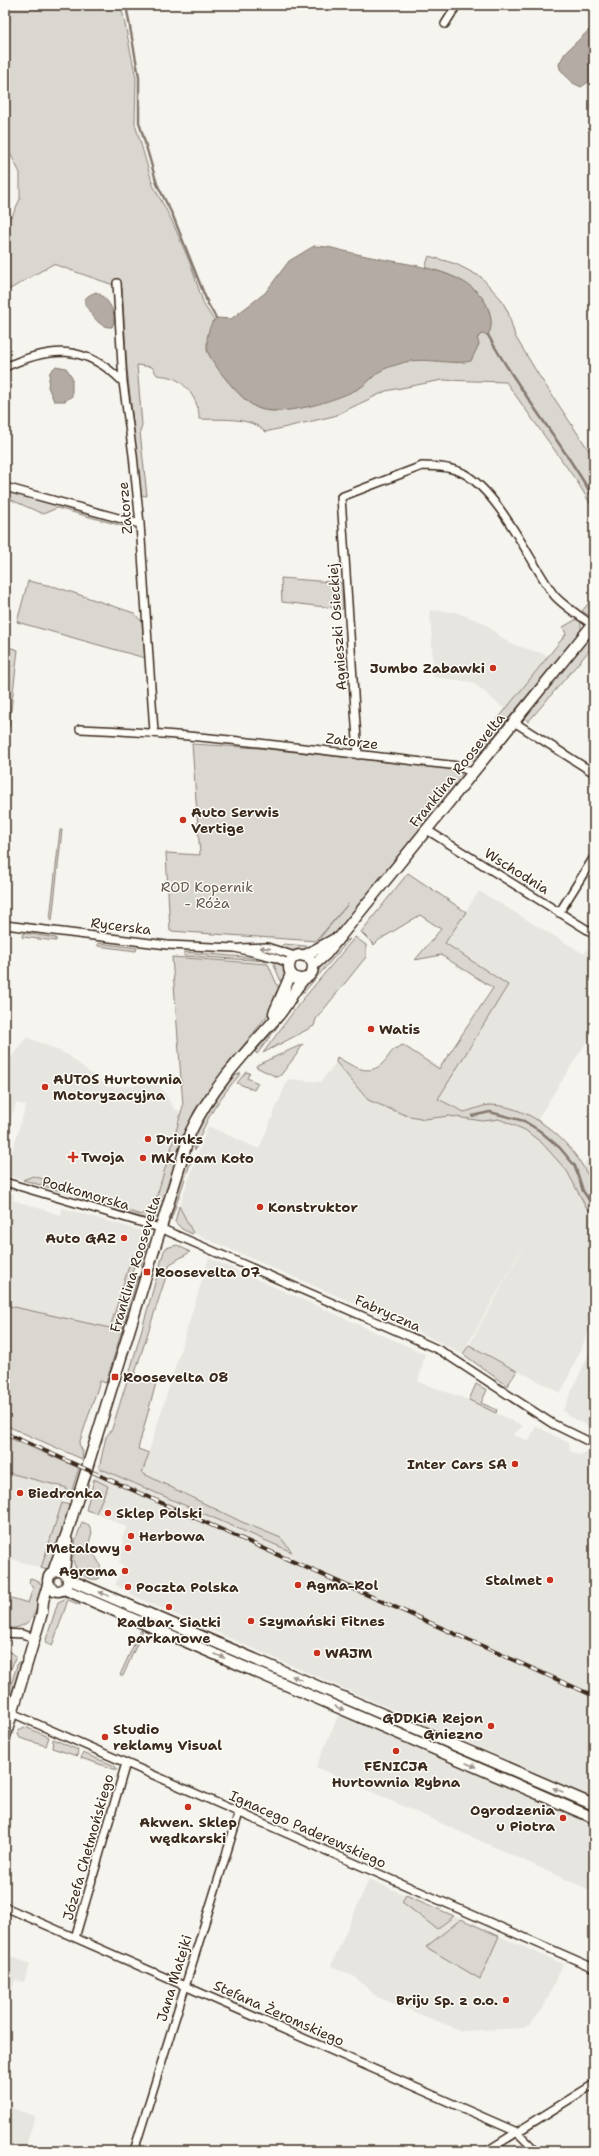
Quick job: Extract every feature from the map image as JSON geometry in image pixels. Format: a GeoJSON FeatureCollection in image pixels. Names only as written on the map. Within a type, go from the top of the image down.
{"type":"FeatureCollection","features":[{"type":"Feature","properties":{"kind":"street"},"geometry":{"type":"LineString","coordinates":[[445,24],[457,5]]}},
{"type":"Feature","properties":{"kind":"street","name":"Zatorze"},"geometry":{"type":"LineString","coordinates":[[117,283],[123,382],[133,455],[140,524],[154,732]]}},
{"type":"Feature","properties":{"kind":"street"},"geometry":{"type":"LineString","coordinates":[[5,367],[44,352],[68,351],[86,356],[116,374],[123,382]]}},
{"type":"Feature","properties":{"kind":"street","name":"Agnieszki Osieckiej"},"geometry":{"type":"LineString","coordinates":[[358,755],[341,497],[422,466],[436,466],[464,474],[484,490],[514,530],[555,596],[593,624]]}},
{"type":"Feature","properties":{"kind":"street"},"geometry":{"type":"LineString","coordinates":[[5,488],[140,524]]}},
{"type":"Feature","properties":{"kind":"street","name":"Franklina Roosevelta"},"geometry":{"type":"LineString","coordinates":[[67,1533],[66,1572],[56,1588],[48,1576],[53,1572],[67,1533],[160,1228],[184,1152],[197,1118],[217,1087],[279,1014],[304,979],[313,971],[315,964],[326,954],[593,624]]}},
{"type":"Feature","properties":{"kind":"street"},"geometry":{"type":"LineString","coordinates":[[514,722],[594,773]]}},
{"type":"Feature","properties":{"kind":"street","name":"Zatorze"},"geometry":{"type":"LineString","coordinates":[[80,729],[154,732],[458,766],[472,774]]}},
{"type":"Feature","properties":{"kind":"street","name":"Wschodnia"},"geometry":{"type":"LineString","coordinates":[[427,830],[594,934]]}},
{"type":"Feature","properties":{"kind":"street"},"geometry":{"type":"LineString","coordinates":[[560,913],[594,857]]}},
{"type":"Feature","properties":{"kind":"street","name":"Rycerska"},"geometry":{"type":"LineString","coordinates":[[5,925],[167,945],[235,948],[267,947],[299,956]]}},
{"type":"Feature","properties":{"kind":"street","name":"Franklina Roosevelta"},"geometry":{"type":"LineString","coordinates":[[269,1024],[290,970],[299,956],[342,934]]}},
{"type":"Feature","properties":{"kind":"street","name":"Rycerska"},"geometry":{"type":"LineString","coordinates":[[235,948],[273,957],[286,962],[290,970]]}},
{"type":"Feature","properties":{"kind":"street"},"geometry":{"type":"LineString","coordinates":[[299,956],[315,964]]}},
{"type":"Feature","properties":{"kind":"street"},"geometry":{"type":"LineString","coordinates":[[290,970],[304,979]]}},
{"type":"Feature","properties":{"kind":"street","name":"Podkomorska"},"geometry":{"type":"LineString","coordinates":[[5,1182],[160,1228]]}},
{"type":"Feature","properties":{"kind":"street","name":"Fabryczna"},"geometry":{"type":"LineString","coordinates":[[160,1228],[441,1351],[530,1411],[594,1444]]}},
{"type":"Feature","properties":{"kind":"street"},"geometry":{"type":"LineString","coordinates":[[53,1572],[59,1570],[66,1572],[83,1585]]}},
{"type":"Feature","properties":{"kind":"street"},"geometry":{"type":"LineString","coordinates":[[66,1572],[83,1585],[594,1806]]}},
{"type":"Feature","properties":{"kind":"street"},"geometry":{"type":"LineString","coordinates":[[5,1736],[42,1613],[56,1588],[594,1818]]}},
{"type":"Feature","properties":{"kind":"street"},"geometry":{"type":"LineString","coordinates":[[5,1634],[22,1634],[35,1638]]}},
{"type":"Feature","properties":{"kind":"street","name":"Ignacego Paderewskiego"},"geometry":{"type":"LineString","coordinates":[[12,1713],[594,1968]]}},
{"type":"Feature","properties":{"kind":"street","name":"Józefa Chełmońskiego"},"geometry":{"type":"LineString","coordinates":[[75,1938],[126,1763]]}},
{"type":"Feature","properties":{"kind":"street","name":"Jana Matejki"},"geometry":{"type":"LineString","coordinates":[[134,2151],[239,1813]]}},
{"type":"Feature","properties":{"kind":"street","name":"Stefana Żeromskiego"},"geometry":{"type":"LineString","coordinates":[[5,1907],[517,2132],[536,2151]]}},
{"type":"Feature","properties":{"kind":"street"},"geometry":{"type":"LineString","coordinates":[[487,2151],[594,2084]]}},
{"type":"Feature","properties":{"kind":"shaded area"},"geometry":{"type":"Polygon","coordinates":[[[590,29],[594,31],[594,75],[590,81],[581,87],[571,82],[560,69],[559,64],[565,53],[590,29]]]}},
{"type":"Feature","properties":{"kind":"shaded area"},"geometry":{"type":"Polygon","coordinates":[[[314,246],[328,247],[364,256],[424,267],[457,278],[471,287],[482,298],[489,311],[491,329],[488,335],[481,334],[477,338],[479,344],[471,361],[408,361],[383,369],[358,389],[324,402],[284,411],[272,411],[255,407],[241,396],[221,373],[209,355],[207,338],[210,327],[216,318],[231,319],[265,293],[289,261],[314,246]]]}},
{"type":"Feature","properties":{"kind":"shaded area"},"geometry":{"type":"Polygon","coordinates":[[[96,292],[100,294],[111,306],[114,317],[112,327],[99,323],[86,305],[86,298],[96,292]]]}},
{"type":"Feature","properties":{"kind":"shaded area"},"geometry":{"type":"Polygon","coordinates":[[[56,366],[66,368],[72,377],[72,396],[65,401],[54,401],[48,387],[50,372],[56,366]]]}},
{"type":"Feature","properties":{"kind":"shaded area"},"geometry":{"type":"Polygon","coordinates":[[[430,610],[455,612],[482,622],[509,643],[550,656],[506,710],[472,682],[434,677],[430,610]]]}},
{"type":"Feature","properties":{"kind":"shaded area"},"geometry":{"type":"Polygon","coordinates":[[[479,891],[584,954],[587,949],[594,953],[594,1030],[537,1120],[512,1109],[491,1105],[464,1112],[438,1099],[508,985],[445,943],[479,891]]]}},
{"type":"Feature","properties":{"kind":"shaded area"},"geometry":{"type":"Polygon","coordinates":[[[27,1037],[68,1055],[108,1087],[134,1086],[154,1076],[174,1109],[182,1112],[153,1209],[141,1215],[5,1175],[26,1105],[16,1103],[5,1138],[5,1065],[27,1037]]]}},
{"type":"Feature","properties":{"kind":"shaded area"},"geometry":{"type":"Polygon","coordinates":[[[336,1062],[368,1100],[405,1115],[425,1119],[449,1116],[483,1121],[499,1119],[525,1130],[542,1143],[567,1171],[586,1207],[594,1213],[594,1320],[561,1393],[469,1345],[535,1227],[462,1354],[415,1330],[193,1233],[179,1206],[208,1126],[259,1149],[288,1079],[321,1082],[336,1062]]]}},
{"type":"Feature","properties":{"kind":"shaded area"},"geometry":{"type":"Polygon","coordinates":[[[594,1149],[594,1192],[584,1165],[594,1149]]]}},
{"type":"Feature","properties":{"kind":"shaded area"},"geometry":{"type":"Polygon","coordinates":[[[5,1191],[14,1194],[13,1200],[61,1215],[63,1208],[142,1231],[144,1237],[137,1257],[132,1257],[110,1328],[5,1305],[5,1191]]]}},
{"type":"Feature","properties":{"kind":"shaded area"},"geometry":{"type":"Polygon","coordinates":[[[209,1258],[425,1354],[418,1382],[469,1400],[523,1426],[513,1435],[529,1441],[536,1426],[569,1443],[570,1451],[580,1455],[587,1452],[594,1456],[594,1798],[129,1594],[130,1591],[115,1585],[123,1566],[119,1563],[124,1543],[122,1538],[127,1527],[96,1513],[108,1486],[94,1479],[99,1464],[291,1552],[281,1538],[242,1522],[142,1474],[209,1258]]]}},
{"type":"Feature","properties":{"kind":"shaded area"},"geometry":{"type":"Polygon","coordinates":[[[594,1343],[594,1429],[568,1416],[563,1410],[594,1343]]]}},
{"type":"Feature","properties":{"kind":"shaded area"},"geometry":{"type":"Polygon","coordinates":[[[5,1472],[67,1488],[41,1568],[5,1557],[5,1472]]]}},
{"type":"Feature","properties":{"kind":"shaded area"},"geometry":{"type":"Polygon","coordinates":[[[339,1714],[594,1824],[594,1892],[316,1767],[339,1714]]]}},
{"type":"Feature","properties":{"kind":"shaded area","name":"Briju Sp. z o.o."},"geometry":{"type":"Polygon","coordinates":[[[369,1879],[563,1964],[543,2009],[529,2025],[524,2028],[462,2031],[377,1997],[355,1977],[331,1966],[369,1879]]]}},
{"type":"Feature","properties":{"kind":"shaded area"},"geometry":{"type":"Polygon","coordinates":[[[5,1954],[30,1964],[24,1982],[15,1980],[5,2013],[5,1954]]]}},
{"type":"Feature","properties":{"kind":"shaded area"},"geometry":{"type":"Polygon","coordinates":[[[5,2106],[35,2116],[25,2149],[5,2142],[5,2106]]]}},
{"type":"Feature","properties":{"kind":"green space"},"geometry":{"type":"Polygon","coordinates":[[[5,5],[121,5],[136,78],[135,124],[153,185],[172,221],[190,263],[204,305],[214,320],[208,334],[207,351],[230,384],[245,399],[260,409],[269,411],[294,409],[323,402],[357,389],[364,385],[381,370],[399,363],[429,359],[458,363],[481,334],[490,331],[491,318],[481,297],[472,288],[449,275],[425,268],[429,256],[456,264],[481,277],[501,299],[508,312],[515,336],[538,374],[594,458],[594,510],[578,483],[506,382],[442,380],[386,391],[334,416],[265,432],[252,423],[243,421],[199,419],[199,413],[195,401],[184,385],[171,377],[157,375],[152,367],[137,365],[142,425],[140,432],[147,496],[141,495],[127,369],[122,288],[53,264],[5,292],[5,219],[12,216],[20,199],[20,173],[8,149],[5,135],[5,5]]]}},
{"type":"Feature","properties":{"kind":"green space"},"geometry":{"type":"Polygon","coordinates":[[[5,491],[127,525],[130,528],[57,508],[43,514],[5,497],[5,491]]]}},
{"type":"Feature","properties":{"kind":"green space"},"geometry":{"type":"Polygon","coordinates":[[[281,578],[342,583],[343,609],[282,602],[281,578]]]}},
{"type":"Feature","properties":{"kind":"green space"},"geometry":{"type":"Polygon","coordinates":[[[28,581],[56,587],[134,613],[142,622],[145,658],[17,622],[28,581]]]}},
{"type":"Feature","properties":{"kind":"green space"},"geometry":{"type":"Polygon","coordinates":[[[594,597],[594,614],[588,615],[582,611],[594,597]]]}},
{"type":"Feature","properties":{"kind":"green space"},"geometry":{"type":"Polygon","coordinates":[[[577,619],[581,623],[581,630],[475,759],[465,760],[566,634],[563,627],[577,619]]]}},
{"type":"Feature","properties":{"kind":"green space"},"geometry":{"type":"Polygon","coordinates":[[[594,631],[594,645],[528,722],[525,716],[594,631]]]}},
{"type":"Feature","properties":{"kind":"green space"},"geometry":{"type":"Polygon","coordinates":[[[5,646],[18,650],[9,727],[5,726],[5,646]]]}},
{"type":"Feature","properties":{"kind":"green space","name":"ROD Kopernik - Róża"},"geometry":{"type":"Polygon","coordinates":[[[192,744],[259,748],[435,767],[459,770],[463,777],[339,930],[322,945],[318,940],[348,904],[316,941],[170,931],[166,853],[200,855],[192,744]]]}},
{"type":"Feature","properties":{"kind":"green space"},"geometry":{"type":"Polygon","coordinates":[[[60,830],[62,830],[52,921],[50,919],[60,830]]]}},
{"type":"Feature","properties":{"kind":"green space"},"geometry":{"type":"Polygon","coordinates":[[[408,873],[466,912],[445,943],[508,985],[438,1099],[464,1112],[488,1105],[508,1107],[524,1113],[540,1122],[555,1133],[579,1160],[594,1191],[594,1213],[586,1207],[567,1171],[542,1143],[525,1130],[499,1119],[483,1121],[449,1116],[425,1119],[405,1115],[368,1100],[336,1062],[337,1057],[360,1069],[371,1070],[383,1063],[393,1050],[403,1045],[439,1069],[493,988],[441,955],[415,960],[441,929],[420,915],[379,940],[374,945],[361,932],[408,873]]]}},
{"type":"Feature","properties":{"kind":"green space"},"geometry":{"type":"Polygon","coordinates":[[[23,933],[56,938],[56,941],[22,937],[23,933]]]}},
{"type":"Feature","properties":{"kind":"green space"},"geometry":{"type":"Polygon","coordinates":[[[355,937],[366,945],[366,957],[316,1019],[314,1026],[263,1053],[299,1004],[355,937]]]}},
{"type":"Feature","properties":{"kind":"green space"},"geometry":{"type":"Polygon","coordinates":[[[350,939],[304,992],[298,992],[304,984],[314,978],[319,965],[343,942],[350,939]]]}},
{"type":"Feature","properties":{"kind":"green space"},"geometry":{"type":"Polygon","coordinates":[[[98,943],[137,948],[136,951],[98,946],[98,943]]]}},
{"type":"Feature","properties":{"kind":"green space"},"geometry":{"type":"Polygon","coordinates":[[[284,944],[316,947],[303,951],[294,951],[280,947],[284,944]]]}},
{"type":"Feature","properties":{"kind":"green space"},"geometry":{"type":"Polygon","coordinates":[[[184,952],[244,957],[267,961],[184,956],[184,952]]]}},
{"type":"Feature","properties":{"kind":"green space"},"geometry":{"type":"Polygon","coordinates":[[[172,957],[268,964],[279,989],[275,994],[281,998],[206,1093],[194,1111],[178,1154],[170,1153],[183,1106],[172,957]]]}},
{"type":"Feature","properties":{"kind":"green space"},"geometry":{"type":"Polygon","coordinates":[[[276,961],[283,966],[286,973],[282,984],[274,965],[276,961]]]}},
{"type":"Feature","properties":{"kind":"green space"},"geometry":{"type":"Polygon","coordinates":[[[295,997],[296,1002],[257,1054],[254,1050],[295,997]]]}},
{"type":"Feature","properties":{"kind":"green space"},"geometry":{"type":"Polygon","coordinates":[[[303,1044],[280,1076],[277,1077],[256,1067],[257,1065],[303,1044]]]}},
{"type":"Feature","properties":{"kind":"green space"},"geometry":{"type":"Polygon","coordinates":[[[246,1072],[250,1073],[247,1078],[258,1083],[254,1090],[237,1083],[246,1072]]]}},
{"type":"Feature","properties":{"kind":"green space"},"geometry":{"type":"Polygon","coordinates":[[[241,1073],[226,1091],[214,1109],[199,1138],[195,1150],[192,1143],[212,1102],[230,1078],[241,1073]]]}},
{"type":"Feature","properties":{"kind":"green space"},"geometry":{"type":"Polygon","coordinates":[[[167,1162],[174,1166],[174,1169],[160,1214],[154,1219],[147,1219],[98,1205],[96,1201],[141,1215],[153,1209],[167,1162]]]}},
{"type":"Feature","properties":{"kind":"green space"},"geometry":{"type":"Polygon","coordinates":[[[191,1162],[171,1220],[170,1213],[185,1164],[191,1162]]]}},
{"type":"Feature","properties":{"kind":"green space"},"geometry":{"type":"Polygon","coordinates":[[[33,1176],[53,1182],[61,1191],[23,1180],[33,1176]]]}},
{"type":"Feature","properties":{"kind":"green space"},"geometry":{"type":"Polygon","coordinates":[[[179,1206],[193,1233],[192,1234],[182,1229],[175,1222],[179,1206]]]}},
{"type":"Feature","properties":{"kind":"green space"},"geometry":{"type":"Polygon","coordinates":[[[144,1237],[148,1243],[141,1266],[135,1264],[131,1275],[138,1277],[106,1383],[100,1381],[79,1444],[83,1452],[82,1459],[5,1425],[5,1305],[110,1328],[132,1256],[137,1257],[144,1237]]]}},
{"type":"Feature","properties":{"kind":"green space"},"geometry":{"type":"Polygon","coordinates":[[[177,1245],[190,1252],[170,1264],[134,1376],[156,1383],[138,1449],[149,1453],[142,1473],[242,1522],[281,1538],[292,1552],[99,1468],[106,1437],[112,1429],[164,1251],[166,1248],[177,1245]]]}},
{"type":"Feature","properties":{"kind":"green space"},"geometry":{"type":"Polygon","coordinates":[[[469,1345],[517,1371],[507,1386],[463,1354],[469,1345]]]}},
{"type":"Feature","properties":{"kind":"green space"},"geometry":{"type":"Polygon","coordinates":[[[476,1384],[487,1390],[481,1403],[497,1410],[496,1413],[469,1400],[476,1384]]]}},
{"type":"Feature","properties":{"kind":"green space"},"geometry":{"type":"Polygon","coordinates":[[[5,1436],[79,1468],[69,1499],[64,1497],[67,1488],[5,1472],[5,1436]]]}},
{"type":"Feature","properties":{"kind":"green space"},"geometry":{"type":"Polygon","coordinates":[[[94,1479],[108,1486],[96,1513],[86,1510],[94,1479]]]}},
{"type":"Feature","properties":{"kind":"green space"},"geometry":{"type":"Polygon","coordinates":[[[62,1503],[70,1505],[49,1569],[47,1570],[41,1568],[62,1503]]]}},
{"type":"Feature","properties":{"kind":"green space"},"geometry":{"type":"Polygon","coordinates":[[[82,1522],[89,1525],[92,1532],[88,1547],[99,1562],[101,1570],[98,1579],[88,1578],[77,1570],[74,1564],[73,1557],[75,1543],[82,1522]]]}},
{"type":"Feature","properties":{"kind":"green space"},"geometry":{"type":"Polygon","coordinates":[[[30,1578],[37,1580],[43,1587],[36,1611],[33,1617],[23,1625],[5,1629],[5,1596],[28,1603],[33,1588],[29,1583],[30,1578]]]}},
{"type":"Feature","properties":{"kind":"green space"},"geometry":{"type":"Polygon","coordinates":[[[69,1597],[81,1603],[80,1605],[68,1600],[52,1646],[45,1643],[58,1602],[69,1597]]]}},
{"type":"Feature","properties":{"kind":"green space"},"geometry":{"type":"Polygon","coordinates":[[[143,1630],[123,1676],[120,1675],[140,1631],[143,1630]]]}},
{"type":"Feature","properties":{"kind":"green space"},"geometry":{"type":"Polygon","coordinates":[[[183,1633],[346,1703],[339,1703],[183,1635],[183,1633]]]}},
{"type":"Feature","properties":{"kind":"green space"},"geometry":{"type":"Polygon","coordinates":[[[5,1650],[8,1650],[16,1656],[11,1669],[5,1663],[5,1650]]]}},
{"type":"Feature","properties":{"kind":"green space"},"geometry":{"type":"Polygon","coordinates":[[[18,1662],[21,1663],[5,1714],[5,1703],[18,1662]]]}},
{"type":"Feature","properties":{"kind":"green space"},"geometry":{"type":"Polygon","coordinates":[[[367,1713],[449,1748],[449,1749],[369,1716],[367,1713]]]}},
{"type":"Feature","properties":{"kind":"green space"},"geometry":{"type":"Polygon","coordinates":[[[25,1727],[49,1737],[46,1746],[20,1738],[18,1734],[20,1729],[25,1727]]]}},
{"type":"Feature","properties":{"kind":"green space"},"geometry":{"type":"Polygon","coordinates":[[[53,1739],[78,1750],[77,1756],[52,1748],[53,1739]]]}},
{"type":"Feature","properties":{"kind":"green space"},"geometry":{"type":"Polygon","coordinates":[[[83,1753],[115,1766],[117,1770],[81,1758],[83,1753]]]}},
{"type":"Feature","properties":{"kind":"green space"},"geometry":{"type":"Polygon","coordinates":[[[531,1783],[594,1810],[594,1813],[532,1786],[531,1783]]]}},
{"type":"Feature","properties":{"kind":"green space"},"geometry":{"type":"Polygon","coordinates":[[[406,1895],[454,1916],[437,1929],[402,1902],[406,1895]]]}},
{"type":"Feature","properties":{"kind":"green space"},"geometry":{"type":"Polygon","coordinates":[[[461,1919],[499,1936],[480,1979],[426,1947],[461,1919]]]}},
{"type":"Feature","properties":{"kind":"waterway"},"geometry":{"type":"LineString","coordinates":[[126,5],[139,77],[139,122],[157,184],[173,216],[208,304],[216,318]]}},
{"type":"Feature","properties":{"kind":"waterway"},"geometry":{"type":"LineString","coordinates":[[488,335],[513,377],[582,478],[594,499]]}},
{"type":"Feature","properties":{"kind":"waterway"},"geometry":{"type":"LineString","coordinates":[[472,1116],[490,1112],[524,1121],[540,1131],[560,1148],[575,1166],[583,1191],[594,1207]]}},
{"type":"Feature","properties":{"kind":"railway"},"geometry":{"type":"LineString","coordinates":[[5,1433],[594,1696]]}},
{"type":"Feature","properties":{"kind":"place","name":"Jumbo Zabawki"},"geometry":{"type":"Point","coordinates":[493,668]}},
{"type":"Feature","properties":{"kind":"place","name":"Auto Serwis Vertige"},"geometry":{"type":"Point","coordinates":[183,820]}},
{"type":"Feature","properties":{"kind":"place","name":"Watis"},"geometry":{"type":"Point","coordinates":[371,1029]}},
{"type":"Feature","properties":{"kind":"place","name":"AUTOS Hurtownia Motoryzacyjna"},"geometry":{"type":"Point","coordinates":[45,1087]}},
{"type":"Feature","properties":{"kind":"place","name":"Drinks"},"geometry":{"type":"Point","coordinates":[148,1139]}},
{"type":"Feature","properties":{"kind":"place","name":"Twoja"},"geometry":{"type":"Point","coordinates":[73,1157]}},
{"type":"Feature","properties":{"kind":"place","name":"MK foam Koło"},"geometry":{"type":"Point","coordinates":[143,1158]}},
{"type":"Feature","properties":{"kind":"place","name":"Konstruktor"},"geometry":{"type":"Point","coordinates":[260,1207]}},
{"type":"Feature","properties":{"kind":"place","name":"Auto GAZ"},"geometry":{"type":"Point","coordinates":[124,1238]}},
{"type":"Feature","properties":{"kind":"place","name":"Roosevelta 07"},"geometry":{"type":"Point","coordinates":[147,1272]}},
{"type":"Feature","properties":{"kind":"place","name":"Roosevelta 08"},"geometry":{"type":"Point","coordinates":[115,1377]}},
{"type":"Feature","properties":{"kind":"place","name":"Inter Cars SA"},"geometry":{"type":"Point","coordinates":[515,1464]}},
{"type":"Feature","properties":{"kind":"place","name":"Biedronka"},"geometry":{"type":"Point","coordinates":[20,1493]}},
{"type":"Feature","properties":{"kind":"place","name":"Sklep Polski"},"geometry":{"type":"Point","coordinates":[108,1513]}},
{"type":"Feature","properties":{"kind":"place","name":"Herbowa"},"geometry":{"type":"Point","coordinates":[131,1536]}},
{"type":"Feature","properties":{"kind":"place","name":"Metalowy"},"geometry":{"type":"Point","coordinates":[128,1548]}},
{"type":"Feature","properties":{"kind":"place","name":"Agroma"},"geometry":{"type":"Point","coordinates":[125,1571]}},
{"type":"Feature","properties":{"kind":"place","name":"Stalmet"},"geometry":{"type":"Point","coordinates":[550,1580]}},
{"type":"Feature","properties":{"kind":"place","name":"Agma-Rol"},"geometry":{"type":"Point","coordinates":[298,1585]}},
{"type":"Feature","properties":{"kind":"place","name":"Poczta Polska"},"geometry":{"type":"Point","coordinates":[128,1587]}},
{"type":"Feature","properties":{"kind":"place","name":"Radbar. Siatki parkanowe"},"geometry":{"type":"Point","coordinates":[169,1607]}},
{"type":"Feature","properties":{"kind":"place","name":"Szymański Fitnes"},"geometry":{"type":"Point","coordinates":[251,1621]}},
{"type":"Feature","properties":{"kind":"place","name":"WAJM"},"geometry":{"type":"Point","coordinates":[317,1653]}},
{"type":"Feature","properties":{"kind":"place","name":"GDDKiA Rejon Gniezno"},"geometry":{"type":"Point","coordinates":[491,1726]}},
{"type":"Feature","properties":{"kind":"place","name":"Studio reklamy Visual"},"geometry":{"type":"Point","coordinates":[105,1737]}},
{"type":"Feature","properties":{"kind":"place","name":"FENICJA Hurtownia Rybna"},"geometry":{"type":"Point","coordinates":[396,1751]}},
{"type":"Feature","properties":{"kind":"place","name":"Akwen. Sklep wędkarski"},"geometry":{"type":"Point","coordinates":[188,1807]}},
{"type":"Feature","properties":{"kind":"place","name":"Ogrodzenia u Piotra"},"geometry":{"type":"Point","coordinates":[563,1818]}},
{"type":"Feature","properties":{"kind":"place","name":"Briju Sp. z o.o."},"geometry":{"type":"Point","coordinates":[506,2000]}}]}
